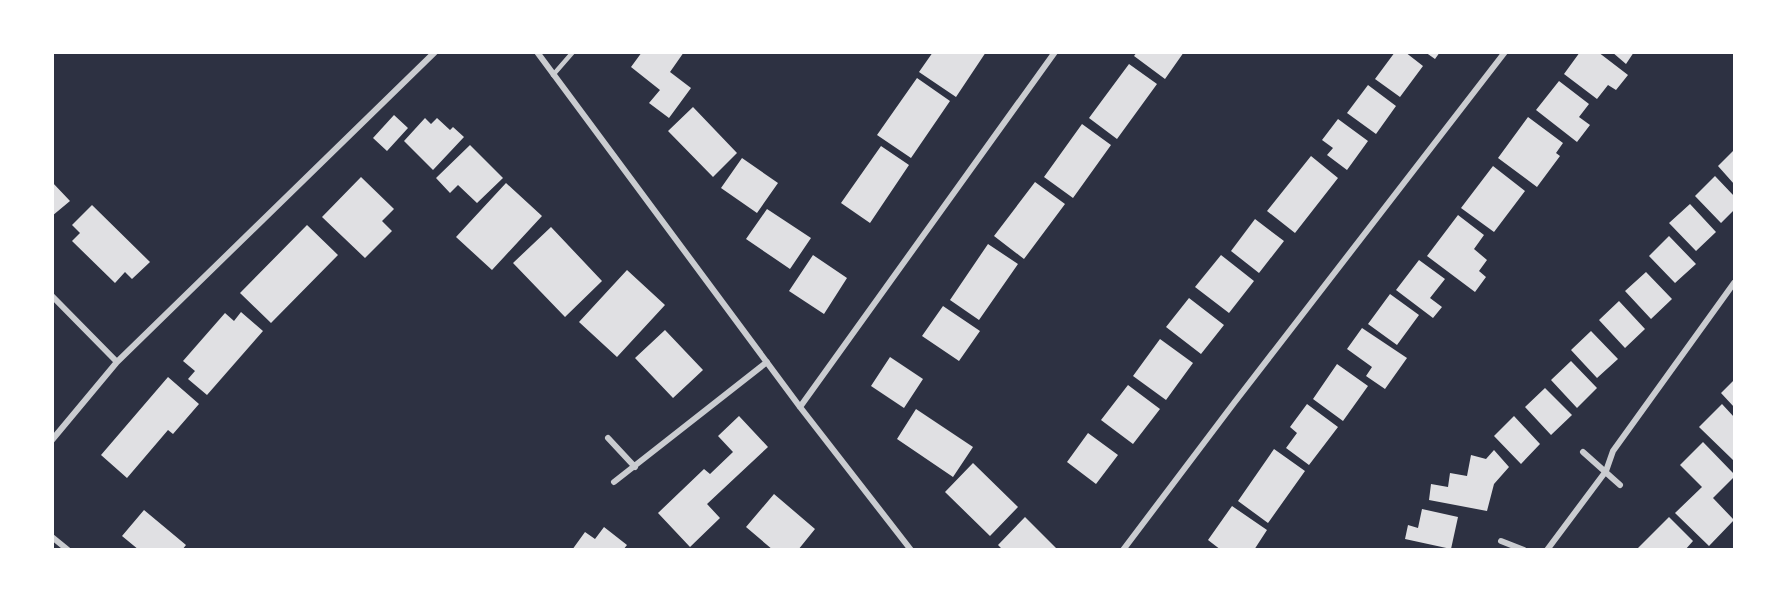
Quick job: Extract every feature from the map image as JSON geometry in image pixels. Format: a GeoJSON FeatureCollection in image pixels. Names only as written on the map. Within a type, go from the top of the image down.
{"type":"FeatureCollection","features":[{"type":"Feature","properties":{"kind":"street"},"geometry":{"type":"LineString","coordinates":[[52,440],[117,362],[435,52]]}},
{"type":"Feature","properties":{"kind":"street"},"geometry":{"type":"LineString","coordinates":[[537,52],[800,407],[911,549]]}},
{"type":"Feature","properties":{"kind":"street"},"geometry":{"type":"LineString","coordinates":[[800,407],[1055,52]]}},
{"type":"Feature","properties":{"kind":"street"},"geometry":{"type":"LineString","coordinates":[[1123,549],[1505,52]]}},
{"type":"Feature","properties":{"kind":"street"},"geometry":{"type":"LineString","coordinates":[[1547,549],[1606,471],[1613,452],[1734,283]]}},
{"type":"Feature","properties":{"kind":"street"},"geometry":{"type":"LineString","coordinates":[[52,296],[117,362]]}},
{"type":"Feature","properties":{"kind":"street"},"geometry":{"type":"LineString","coordinates":[[614,482],[767,363]]}},
{"type":"Feature","properties":{"kind":"street"},"geometry":{"type":"LineString","coordinates":[[608,438],[635,467]]}},
{"type":"Feature","properties":{"kind":"street"},"geometry":{"type":"LineString","coordinates":[[1583,452],[1620,485]]}},
{"type":"Feature","properties":{"kind":"street"},"geometry":{"type":"LineString","coordinates":[[52,537],[68,549]]}},
{"type":"Feature","properties":{"kind":"street"},"geometry":{"type":"LineString","coordinates":[[1501,542],[1524,549]]}},
{"type":"Feature","properties":{"kind":"lane"},"geometry":{"type":"LineString","coordinates":[[554,75],[573,52]]}},
{"type":"Feature","properties":{"kind":"building"},"geometry":{"type":"Polygon","coordinates":[[[642,52],[684,52],[670,72],[691,88],[669,118],[649,103],[660,90],[631,67],[642,52]]]}},
{"type":"Feature","properties":{"kind":"building"},"geometry":{"type":"Polygon","coordinates":[[[933,52],[986,52],[956,97],[919,72],[933,52]]]}},
{"type":"Feature","properties":{"kind":"building"},"geometry":{"type":"Polygon","coordinates":[[[1137,52],[1184,52],[1165,79],[1134,56],[1137,52]]]}},
{"type":"Feature","properties":{"kind":"building"},"geometry":{"type":"Polygon","coordinates":[[[1395,52],[1405,52],[1423,66],[1400,97],[1375,79],[1395,52]]]}},
{"type":"Feature","properties":{"kind":"building"},"geometry":{"type":"Polygon","coordinates":[[[1425,52],[1440,52],[1435,59],[1425,52]]]}},
{"type":"Feature","properties":{"kind":"building"},"geometry":{"type":"Polygon","coordinates":[[[1580,52],[1598,52],[1628,75],[1616,90],[1608,85],[1597,99],[1564,74],[1580,52]]]}},
{"type":"Feature","properties":{"kind":"building"},"geometry":{"type":"Polygon","coordinates":[[[1612,52],[1634,52],[1626,64],[1612,52]]]}},
{"type":"Feature","properties":{"kind":"building"},"geometry":{"type":"Polygon","coordinates":[[[1129,64],[1157,84],[1117,139],[1089,118],[1129,64]]]}},
{"type":"Feature","properties":{"kind":"building"},"geometry":{"type":"Polygon","coordinates":[[[917,78],[950,101],[911,158],[877,135],[917,78]]]}},
{"type":"Feature","properties":{"kind":"building"},"geometry":{"type":"Polygon","coordinates":[[[1559,81],[1589,104],[1579,117],[1590,125],[1577,142],[1536,110],[1559,81]]]}},
{"type":"Feature","properties":{"kind":"building"},"geometry":{"type":"Polygon","coordinates":[[[1368,85],[1396,106],[1376,134],[1347,113],[1368,85]]]}},
{"type":"Feature","properties":{"kind":"building"},"geometry":{"type":"Polygon","coordinates":[[[693,107],[737,153],[713,177],[668,131],[693,107]]]}},
{"type":"Feature","properties":{"kind":"building"},"geometry":{"type":"Polygon","coordinates":[[[394,115],[408,128],[387,151],[373,138],[394,115]]]}},
{"type":"Feature","properties":{"kind":"building"},"geometry":{"type":"Polygon","coordinates":[[[1528,117],[1563,143],[1556,153],[1560,156],[1537,187],[1498,158],[1528,117]]]}},
{"type":"Feature","properties":{"kind":"building"},"geometry":{"type":"Polygon","coordinates":[[[425,118],[431,124],[437,118],[450,130],[453,127],[464,137],[433,170],[404,141],[425,118]]]}},
{"type":"Feature","properties":{"kind":"building"},"geometry":{"type":"Polygon","coordinates":[[[1338,119],[1368,141],[1347,170],[1327,155],[1333,148],[1322,140],[1338,119]]]}},
{"type":"Feature","properties":{"kind":"building"},"geometry":{"type":"Polygon","coordinates":[[[1082,124],[1111,145],[1073,198],[1044,177],[1082,124]]]}},
{"type":"Feature","properties":{"kind":"building"},"geometry":{"type":"Polygon","coordinates":[[[470,145],[503,178],[477,203],[458,185],[450,193],[436,178],[470,145]]]}},
{"type":"Feature","properties":{"kind":"building"},"geometry":{"type":"Polygon","coordinates":[[[881,146],[909,165],[870,223],[841,203],[881,146]]]}},
{"type":"Feature","properties":{"kind":"building"},"geometry":{"type":"Polygon","coordinates":[[[1734,150],[1734,184],[1718,166],[1734,150]]]}},
{"type":"Feature","properties":{"kind":"building"},"geometry":{"type":"Polygon","coordinates":[[[1311,156],[1338,178],[1295,233],[1267,211],[1311,156]]]}},
{"type":"Feature","properties":{"kind":"building"},"geometry":{"type":"Polygon","coordinates":[[[742,158],[778,183],[757,213],[721,188],[742,158]]]}},
{"type":"Feature","properties":{"kind":"building"},"geometry":{"type":"Polygon","coordinates":[[[1493,166],[1525,191],[1494,232],[1461,208],[1493,166]]]}},
{"type":"Feature","properties":{"kind":"building"},"geometry":{"type":"Polygon","coordinates":[[[1715,176],[1734,196],[1734,210],[1721,223],[1695,196],[1715,176]]]}},
{"type":"Feature","properties":{"kind":"building"},"geometry":{"type":"Polygon","coordinates":[[[361,177],[394,209],[382,221],[392,231],[365,258],[322,217],[361,177]]]}},
{"type":"Feature","properties":{"kind":"building"},"geometry":{"type":"Polygon","coordinates":[[[52,182],[70,201],[52,216],[52,182]]]}},
{"type":"Feature","properties":{"kind":"building"},"geometry":{"type":"Polygon","coordinates":[[[1035,182],[1065,204],[1024,259],[994,236],[1035,182]]]}},
{"type":"Feature","properties":{"kind":"building"},"geometry":{"type":"Polygon","coordinates":[[[506,183],[542,216],[492,270],[456,237],[506,183]]]}},
{"type":"Feature","properties":{"kind":"building"},"geometry":{"type":"Polygon","coordinates":[[[1690,204],[1716,232],[1696,251],[1669,223],[1690,204]]]}},
{"type":"Feature","properties":{"kind":"building"},"geometry":{"type":"Polygon","coordinates":[[[92,205],[150,262],[132,279],[125,272],[115,283],[72,241],[80,233],[72,225],[92,205]]]}},
{"type":"Feature","properties":{"kind":"building"},"geometry":{"type":"Polygon","coordinates":[[[767,209],[811,238],[790,269],[746,239],[767,209]]]}},
{"type":"Feature","properties":{"kind":"building"},"geometry":{"type":"Polygon","coordinates":[[[1458,215],[1484,235],[1474,249],[1487,260],[1479,271],[1486,277],[1475,292],[1427,256],[1458,215]]]}},
{"type":"Feature","properties":{"kind":"building"},"geometry":{"type":"Polygon","coordinates":[[[1255,219],[1284,241],[1259,273],[1231,251],[1255,219]]]}},
{"type":"Feature","properties":{"kind":"building"},"geometry":{"type":"Polygon","coordinates":[[[307,225],[338,255],[271,323],[240,293],[307,225]]]}},
{"type":"Feature","properties":{"kind":"building"},"geometry":{"type":"Polygon","coordinates":[[[551,227],[602,281],[565,317],[513,263],[551,227]]]}},
{"type":"Feature","properties":{"kind":"building"},"geometry":{"type":"Polygon","coordinates":[[[1669,236],[1696,264],[1675,283],[1649,256],[1669,236]]]}},
{"type":"Feature","properties":{"kind":"building"},"geometry":{"type":"Polygon","coordinates":[[[988,244],[1018,264],[979,320],[950,300],[988,244]]]}},
{"type":"Feature","properties":{"kind":"building"},"geometry":{"type":"Polygon","coordinates":[[[813,255],[847,278],[824,314],[789,291],[813,255]]]}},
{"type":"Feature","properties":{"kind":"building"},"geometry":{"type":"Polygon","coordinates":[[[1221,255],[1254,281],[1229,313],[1195,287],[1221,255]]]}},
{"type":"Feature","properties":{"kind":"building"},"geometry":{"type":"Polygon","coordinates":[[[1419,260],[1445,279],[1430,298],[1442,307],[1433,318],[1396,290],[1419,260]]]}},
{"type":"Feature","properties":{"kind":"building"},"geometry":{"type":"Polygon","coordinates":[[[627,270],[665,305],[617,357],[579,322],[627,270]]]}},
{"type":"Feature","properties":{"kind":"building"},"geometry":{"type":"Polygon","coordinates":[[[1646,272],[1672,299],[1651,319],[1625,291],[1646,272]]]}},
{"type":"Feature","properties":{"kind":"building"},"geometry":{"type":"Polygon","coordinates":[[[1390,294],[1419,315],[1397,345],[1368,324],[1390,294]]]}},
{"type":"Feature","properties":{"kind":"building"},"geometry":{"type":"Polygon","coordinates":[[[1189,298],[1224,325],[1201,354],[1166,327],[1189,298]]]}},
{"type":"Feature","properties":{"kind":"building"},"geometry":{"type":"Polygon","coordinates":[[[1619,301],[1645,329],[1625,348],[1599,320],[1619,301]]]}},
{"type":"Feature","properties":{"kind":"building"},"geometry":{"type":"Polygon","coordinates":[[[943,306],[980,331],[959,361],[922,336],[943,306]]]}},
{"type":"Feature","properties":{"kind":"building"},"geometry":{"type":"Polygon","coordinates":[[[241,312],[263,331],[207,395],[188,379],[195,371],[183,361],[225,313],[234,321],[241,312]]]}},
{"type":"Feature","properties":{"kind":"building"},"geometry":{"type":"Polygon","coordinates":[[[1362,328],[1407,358],[1385,389],[1366,376],[1372,367],[1347,349],[1362,328]]]}},
{"type":"Feature","properties":{"kind":"building"},"geometry":{"type":"Polygon","coordinates":[[[665,330],[703,370],[673,398],[635,358],[665,330]]]}},
{"type":"Feature","properties":{"kind":"building"},"geometry":{"type":"Polygon","coordinates":[[[1591,331],[1618,359],[1597,378],[1571,350],[1591,331]]]}},
{"type":"Feature","properties":{"kind":"building"},"geometry":{"type":"Polygon","coordinates":[[[1160,339],[1193,363],[1166,400],[1133,376],[1160,339]]]}},
{"type":"Feature","properties":{"kind":"building"},"geometry":{"type":"Polygon","coordinates":[[[890,357],[923,379],[904,408],[871,386],[890,357]]]}},
{"type":"Feature","properties":{"kind":"building"},"geometry":{"type":"Polygon","coordinates":[[[1571,361],[1597,388],[1577,408],[1551,380],[1571,361]]]}},
{"type":"Feature","properties":{"kind":"building"},"geometry":{"type":"Polygon","coordinates":[[[1337,364],[1368,386],[1343,421],[1313,399],[1337,364]]]}},
{"type":"Feature","properties":{"kind":"building"},"geometry":{"type":"Polygon","coordinates":[[[168,377],[199,404],[173,434],[168,430],[127,478],[101,455],[168,377]]]}},
{"type":"Feature","properties":{"kind":"building"},"geometry":{"type":"Polygon","coordinates":[[[1734,380],[1734,407],[1721,393],[1734,380]]]}},
{"type":"Feature","properties":{"kind":"building"},"geometry":{"type":"Polygon","coordinates":[[[1128,385],[1160,409],[1133,444],[1101,420],[1128,385]]]}},
{"type":"Feature","properties":{"kind":"building"},"geometry":{"type":"Polygon","coordinates":[[[1545,388],[1572,415],[1551,435],[1525,407],[1545,388]]]}},
{"type":"Feature","properties":{"kind":"building"},"geometry":{"type":"Polygon","coordinates":[[[1307,404],[1338,427],[1309,465],[1286,448],[1297,433],[1290,427],[1307,404]]]}},
{"type":"Feature","properties":{"kind":"building"},"geometry":{"type":"Polygon","coordinates":[[[1722,404],[1734,417],[1733,460],[1699,427],[1722,404]]]}},
{"type":"Feature","properties":{"kind":"building"},"geometry":{"type":"Polygon","coordinates":[[[916,409],[973,447],[953,477],[897,439],[916,409]]]}},
{"type":"Feature","properties":{"kind":"building"},"geometry":{"type":"Polygon","coordinates":[[[739,416],[768,447],[707,504],[720,518],[690,547],[658,513],[704,469],[710,474],[733,452],[718,436],[739,416]]]}},
{"type":"Feature","properties":{"kind":"building"},"geometry":{"type":"Polygon","coordinates":[[[1514,416],[1540,444],[1521,464],[1494,436],[1514,416]]]}},
{"type":"Feature","properties":{"kind":"building"},"geometry":{"type":"Polygon","coordinates":[[[1088,433],[1118,455],[1096,484],[1067,462],[1088,433]]]}},
{"type":"Feature","properties":{"kind":"building"},"geometry":{"type":"Polygon","coordinates":[[[1703,442],[1734,474],[1734,477],[1713,498],[1734,520],[1709,546],[1675,513],[1702,487],[1680,465],[1703,442]]]}},
{"type":"Feature","properties":{"kind":"building"},"geometry":{"type":"Polygon","coordinates":[[[1274,449],[1305,471],[1268,523],[1238,501],[1274,449]]]}},
{"type":"Feature","properties":{"kind":"building"},"geometry":{"type":"Polygon","coordinates":[[[1494,450],[1509,467],[1494,484],[1487,511],[1429,500],[1431,484],[1448,487],[1450,473],[1467,476],[1471,455],[1486,459],[1494,450]]]}},
{"type":"Feature","properties":{"kind":"building"},"geometry":{"type":"Polygon","coordinates":[[[973,463],[1018,507],[990,536],[945,492],[973,463]]]}},
{"type":"Feature","properties":{"kind":"building"},"geometry":{"type":"Polygon","coordinates":[[[774,494],[815,529],[798,550],[773,550],[746,527],[774,494]]]}},
{"type":"Feature","properties":{"kind":"building"},"geometry":{"type":"Polygon","coordinates":[[[1232,506],[1267,530],[1254,550],[1221,550],[1208,540],[1232,506]]]}},
{"type":"Feature","properties":{"kind":"building"},"geometry":{"type":"Polygon","coordinates":[[[1422,509],[1458,517],[1451,549],[1405,539],[1408,525],[1418,528],[1422,509]]]}},
{"type":"Feature","properties":{"kind":"building"},"geometry":{"type":"Polygon","coordinates":[[[144,510],[186,545],[182,550],[139,550],[122,536],[144,510]]]}},
{"type":"Feature","properties":{"kind":"building"},"geometry":{"type":"Polygon","coordinates":[[[1025,517],[1058,550],[1003,550],[998,545],[1025,517]]]}},
{"type":"Feature","properties":{"kind":"building"},"geometry":{"type":"Polygon","coordinates":[[[1669,517],[1693,541],[1685,550],[1636,550],[1669,517]]]}},
{"type":"Feature","properties":{"kind":"building"},"geometry":{"type":"Polygon","coordinates":[[[604,527],[627,545],[623,550],[572,550],[585,532],[595,539],[604,527]]]}}]}
